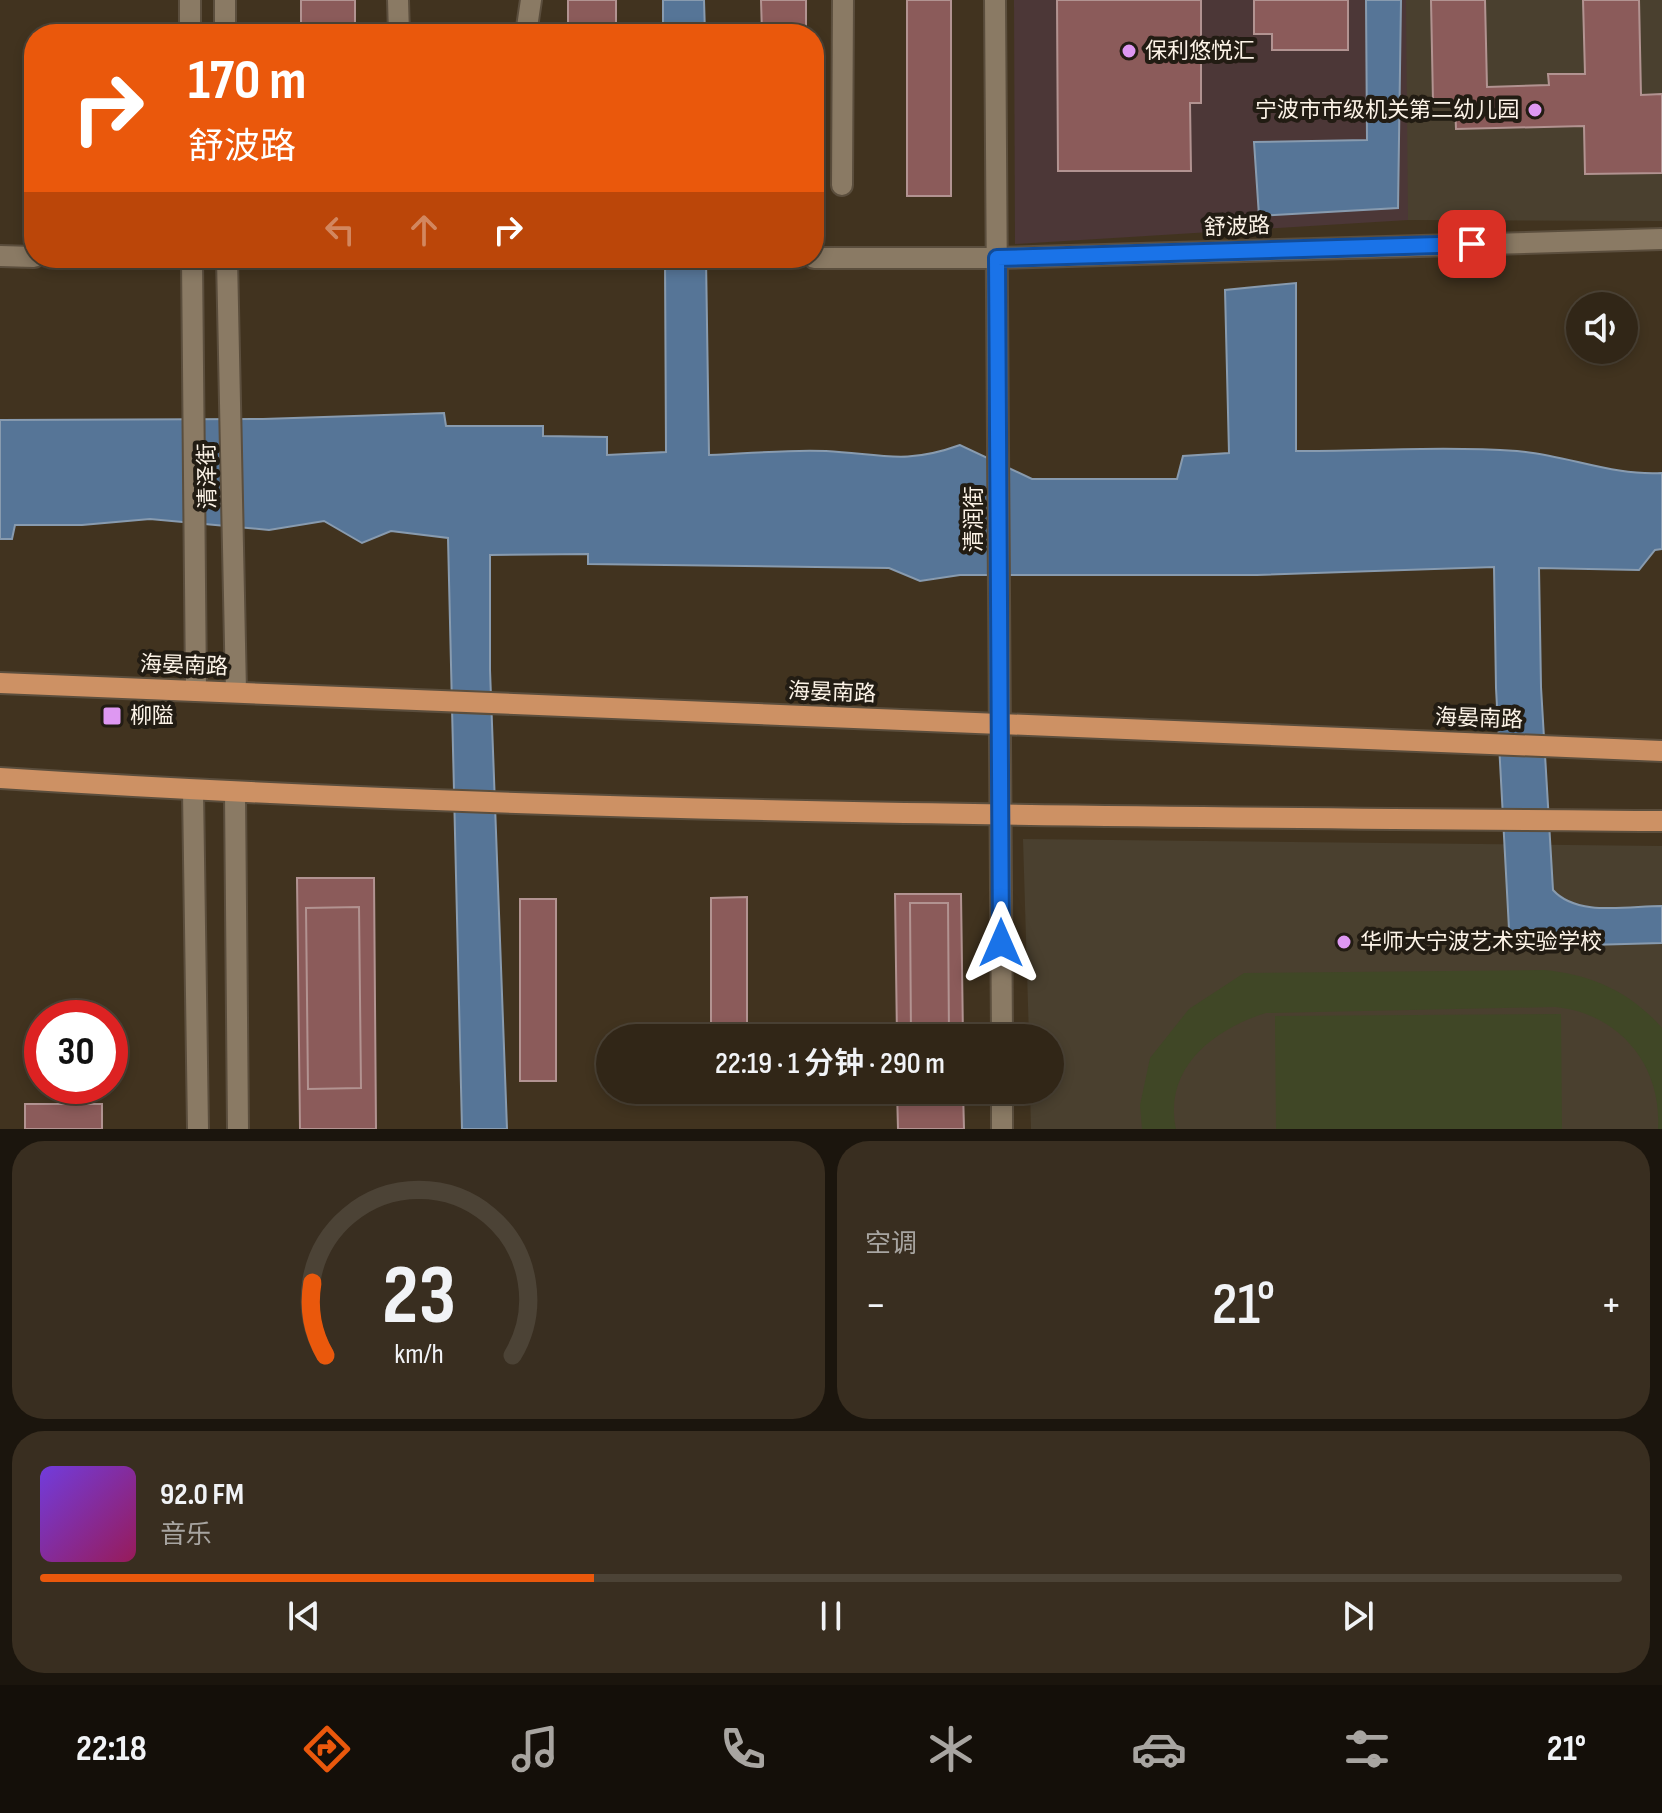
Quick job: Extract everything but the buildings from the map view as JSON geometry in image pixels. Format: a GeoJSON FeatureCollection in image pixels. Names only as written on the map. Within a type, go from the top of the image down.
{"type":"FeatureCollection","features":[{"type":"Feature","properties":{"kind":"main road","name":"海晏南路"},"geometry":{"type":"LineString","coordinates":[[0,683],[1662,751]]}},
{"type":"Feature","properties":{"kind":"main road"},"geometry":{"type":"LineString","coordinates":[[0,778],[235,793],[1000,816],[1662,821]]}},
{"type":"Feature","properties":{"kind":"street"},"geometry":{"type":"LineString","coordinates":[[190,0],[190,24]]}},
{"type":"Feature","properties":{"kind":"street"},"geometry":{"type":"LineString","coordinates":[[225,0],[225,24]]}},
{"type":"Feature","properties":{"kind":"street"},"geometry":{"type":"LineString","coordinates":[[398,0],[399,24]]}},
{"type":"Feature","properties":{"kind":"street"},"geometry":{"type":"LineString","coordinates":[[527,24],[531,0]]}},
{"type":"Feature","properties":{"kind":"street"},"geometry":{"type":"LineString","coordinates":[[842,185],[843,0]]}},
{"type":"Feature","properties":{"kind":"street","name":"清润街"},"geometry":{"type":"LineString","coordinates":[[995,0],[1002,1024]]}},
{"type":"Feature","properties":{"kind":"street","name":"舒波路"},"geometry":{"type":"LineString","coordinates":[[824,258],[997,258],[1662,239]]}},
{"type":"Feature","properties":{"kind":"street"},"geometry":{"type":"LineString","coordinates":[[0,256],[24,257]]}},
{"type":"Feature","properties":{"kind":"street","name":"清泽街"},"geometry":{"type":"LineString","coordinates":[[192,268],[196,691]]}},
{"type":"Feature","properties":{"kind":"street","name":"清泽街"},"geometry":{"type":"LineString","coordinates":[[227,268],[236,692]]}},
{"type":"Feature","properties":{"kind":"street"},"geometry":{"type":"LineString","coordinates":[[193,791],[198,1129]]}},
{"type":"Feature","properties":{"kind":"street"},"geometry":{"type":"LineString","coordinates":[[235,793],[238,1129]]}},
{"type":"Feature","properties":{"kind":"street"},"geometry":{"type":"LineString","coordinates":[[1002,1104],[1002,1129]]}},
{"type":"Feature","properties":{"kind":"shaded area"},"geometry":{"type":"Polygon","coordinates":[[[1014,0],[1408,0],[1408,220],[1015,244],[1014,0]]]}},
{"type":"Feature","properties":{"kind":"shaded area","name":"宁波市市级机关第二幼儿园"},"geometry":{"type":"Polygon","coordinates":[[[1406,0],[1662,0],[1662,221],[1408,220],[1406,0]]]}},
{"type":"Feature","properties":{"kind":"shaded area","name":"华师大宁波艺术实验学校"},"geometry":{"type":"Polygon","coordinates":[[[1023,839],[1662,846],[1662,1129],[1031,1129],[1030,1104],[1064,1104],[1064,1024],[1029,1024],[1023,839]]]}},
{"type":"Feature","properties":{"kind":"green space"},"geometry":{"type":"Polygon","coordinates":[[[1544,970],[1577,976],[1609,987],[1637,1004],[1662,1028],[1662,1129],[1658,1129],[1652,1083],[1644,1063],[1632,1046],[1598,1019],[1555,1007],[1266,1013],[1228,1029],[1197,1054],[1177,1087],[1174,1107],[1176,1129],[1142,1129],[1140,1105],[1150,1058],[1189,1009],[1244,973],[1544,970]]]}},
{"type":"Feature","properties":{"kind":"green space"},"geometry":{"type":"Polygon","coordinates":[[[1561,1014],[1562,1129],[1276,1129],[1275,1016],[1561,1014]]]}},
{"type":"Feature","properties":{"kind":"water"},"geometry":{"type":"Polygon","coordinates":[[[663,0],[704,0],[705,24],[663,24],[663,0]]]}},
{"type":"Feature","properties":{"kind":"water"},"geometry":{"type":"Polygon","coordinates":[[[1366,0],[1401,0],[1398,208],[1259,216],[1254,142],[1367,140],[1366,0]]]}},
{"type":"Feature","properties":{"kind":"water"},"geometry":{"type":"Polygon","coordinates":[[[665,268],[706,268],[709,455],[812,451],[893,457],[924,455],[960,445],[1032,479],[1177,479],[1183,456],[1229,453],[1225,290],[1296,283],[1296,451],[1517,451],[1625,471],[1662,473],[1662,549],[1655,550],[1639,570],[1539,568],[1541,687],[1553,890],[1575,904],[1589,907],[1662,906],[1662,943],[1516,947],[1509,929],[1496,688],[1494,567],[1257,575],[960,575],[920,581],[889,568],[588,564],[588,554],[490,555],[490,670],[507,1129],[462,1129],[448,538],[391,531],[362,543],[324,521],[269,530],[150,519],[82,525],[15,525],[12,539],[0,539],[0,420],[263,419],[444,413],[446,426],[543,426],[543,436],[607,437],[607,455],[666,452],[665,268]]]}},
{"type":"Feature","properties":{"kind":"place","name":"保利悠悦汇"},"geometry":{"type":"Point","coordinates":[1129,51]}},
{"type":"Feature","properties":{"kind":"place","name":"宁波市市级机关第二幼儿园"},"geometry":{"type":"Point","coordinates":[1535,110]}},
{"type":"Feature","properties":{"kind":"place","name":"柳隘"},"geometry":{"type":"Point","coordinates":[112,716]}},
{"type":"Feature","properties":{"kind":"place","name":"华师大宁波艺术实验学校"},"geometry":{"type":"Point","coordinates":[1344,942]}},
{"type":"Feature","properties":{"kind":"route"},"geometry":{"type":"LineString","coordinates":[[1001,943],[997,258],[1472,244]]}}]}
